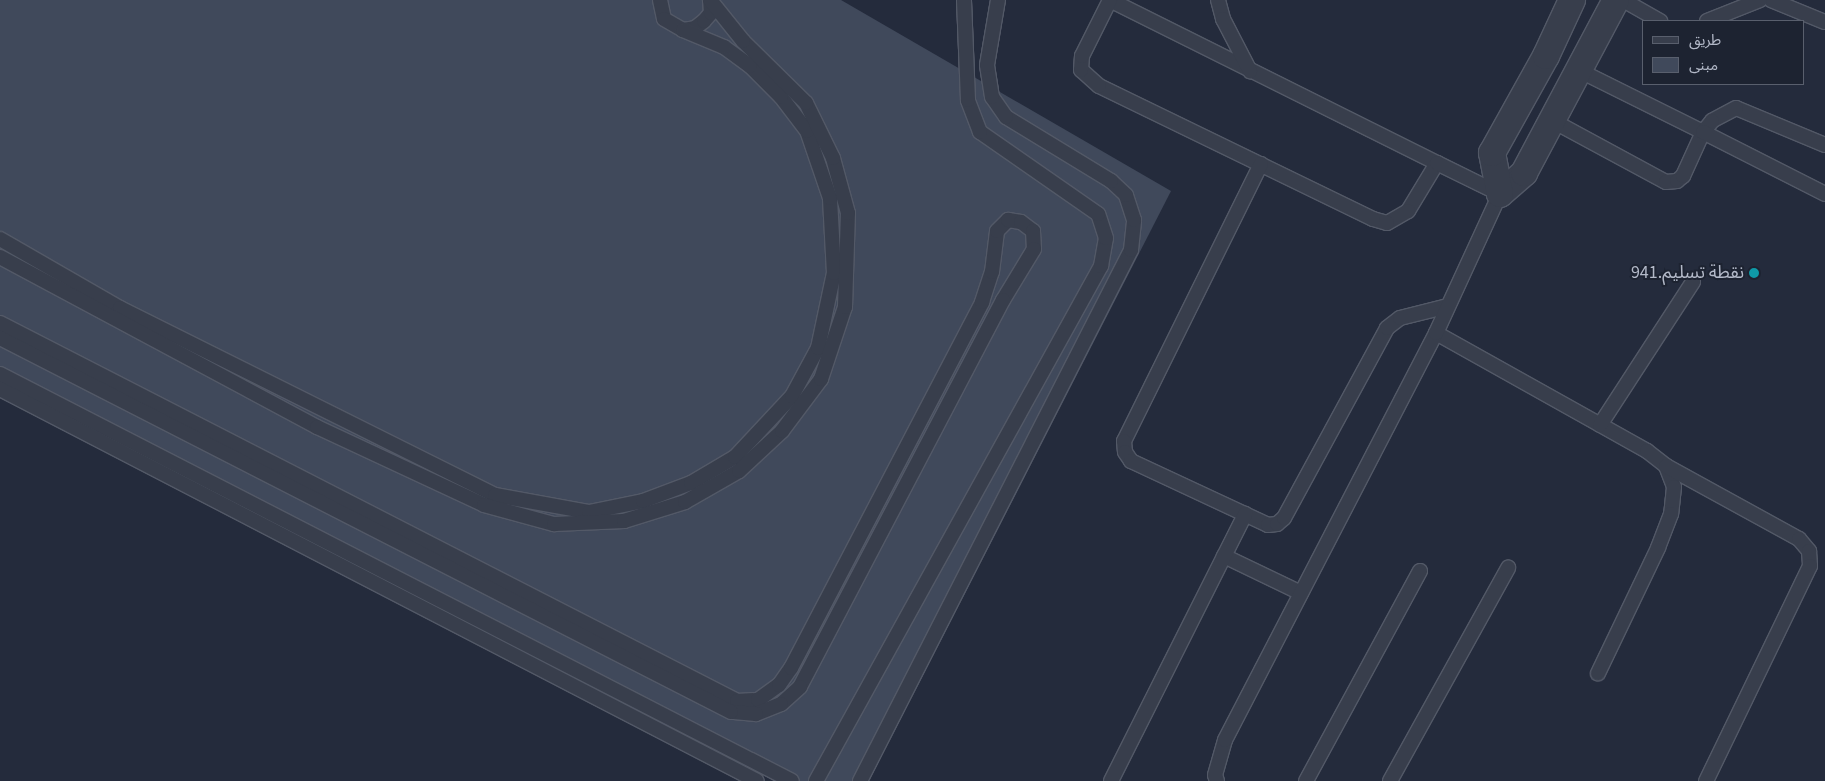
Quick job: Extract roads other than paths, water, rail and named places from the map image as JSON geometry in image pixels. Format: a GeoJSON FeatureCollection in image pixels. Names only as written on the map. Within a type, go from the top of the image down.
{"type":"FeatureCollection","features":[{"type":"Feature","properties":{"kind":"street"},"geometry":{"type":"LineString","coordinates":[[1500,194],[1492,153],[1546,56],[1572,0]]}},
{"type":"Feature","properties":{"kind":"street"},"geometry":{"type":"LineString","coordinates":[[1500,194],[1524,173],[1580,71],[1616,0]]}},
{"type":"Feature","properties":{"kind":"street"},"geometry":{"type":"LineString","coordinates":[[1546,56],[1580,71]]}},
{"type":"Feature","properties":{"kind":"lane"},"geometry":{"type":"LineString","coordinates":[[0,239],[120,308],[495,494],[589,512],[643,501],[691,483],[735,456],[792,396],[818,348],[834,273],[830,198],[807,131],[781,97],[750,66],[724,47],[683,30],[664,19],[660,0]]}},
{"type":"Feature","properties":{"kind":"lane"},"geometry":{"type":"LineString","coordinates":[[683,30],[695,28],[704,22],[711,14],[710,0]]}},
{"type":"Feature","properties":{"kind":"lane"},"geometry":{"type":"LineString","coordinates":[[0,257],[317,427],[484,505],[554,524],[624,521],[685,502],[738,471],[782,431],[821,379],[846,307],[848,213],[833,158],[806,103],[744,41],[710,0]]}},
{"type":"Feature","properties":{"kind":"lane"},"geometry":{"type":"LineString","coordinates":[[816,781],[1101,266],[1106,238],[1098,214],[980,132],[968,100],[964,0]]}},
{"type":"Feature","properties":{"kind":"lane"},"geometry":{"type":"LineString","coordinates":[[860,781],[1131,250],[1134,220],[1126,195],[1111,181],[1006,117],[992,97],[987,65],[998,0]]}},
{"type":"Feature","properties":{"kind":"lane"},"geometry":{"type":"LineString","coordinates":[[1217,781],[1215,775],[1225,740],[1436,333],[1500,194],[1110,0],[1082,56],[1081,70],[1086,77],[1373,219],[1387,222],[1408,211],[1437,163]]}},
{"type":"Feature","properties":{"kind":"lane"},"geometry":{"type":"LineString","coordinates":[[1218,0],[1223,19],[1250,71]]}},
{"type":"Feature","properties":{"kind":"lane"},"geometry":{"type":"LineString","coordinates":[[1623,0],[1658,20]]}},
{"type":"Feature","properties":{"kind":"lane"},"geometry":{"type":"LineString","coordinates":[[1710,20],[1760,0]]}},
{"type":"Feature","properties":{"kind":"lane"},"geometry":{"type":"LineString","coordinates":[[1771,0],[1825,22]]}},
{"type":"Feature","properties":{"kind":"lane"},"geometry":{"type":"LineString","coordinates":[[1580,71],[1825,194]]}},
{"type":"Feature","properties":{"kind":"lane"},"geometry":{"type":"LineString","coordinates":[[1552,121],[1666,182],[1678,181],[1683,176],[1703,132],[1712,121],[1736,108],[1825,145]]}},
{"type":"Feature","properties":{"kind":"lane"},"geometry":{"type":"LineString","coordinates":[[1260,164],[1124,441],[1124,452],[1131,461],[1268,525],[1277,524],[1284,518],[1387,328],[1400,318],[1448,306]]}},
{"type":"Feature","properties":{"kind":"lane"},"geometry":{"type":"LineString","coordinates":[[0,322],[737,701],[758,700],[779,685],[791,668],[982,302],[992,272],[997,230],[1008,220],[1021,222],[1033,232],[1034,250],[1003,300],[800,687],[781,704],[756,714],[731,712],[0,338]]}},
{"type":"Feature","properties":{"kind":"lane"},"geometry":{"type":"LineString","coordinates":[[1600,425],[1693,282]]}},
{"type":"Feature","properties":{"kind":"lane"},"geometry":{"type":"LineString","coordinates":[[1436,333],[1647,451],[1666,466],[1799,539],[1809,551],[1810,566],[1706,781]]}},
{"type":"Feature","properties":{"kind":"lane"},"geometry":{"type":"LineString","coordinates":[[0,374],[792,781]]}},
{"type":"Feature","properties":{"kind":"lane"},"geometry":{"type":"LineString","coordinates":[[0,389],[757,781]]}},
{"type":"Feature","properties":{"kind":"lane"},"geometry":{"type":"LineString","coordinates":[[1598,672],[1658,548],[1671,514],[1674,487],[1666,466]]}},
{"type":"Feature","properties":{"kind":"lane"},"geometry":{"type":"LineString","coordinates":[[1111,781],[1245,514]]}},
{"type":"Feature","properties":{"kind":"lane"},"geometry":{"type":"LineString","coordinates":[[1224,556],[1301,593]]}},
{"type":"Feature","properties":{"kind":"lane"},"geometry":{"type":"LineString","coordinates":[[1390,781],[1508,568]]}},
{"type":"Feature","properties":{"kind":"lane"},"geometry":{"type":"LineString","coordinates":[[1306,781],[1420,570]]}},
{"type":"Feature","properties":{"kind":"place","name":"نقطة تسليم.941"},"geometry":{"type":"Point","coordinates":[1754,273]}}]}
